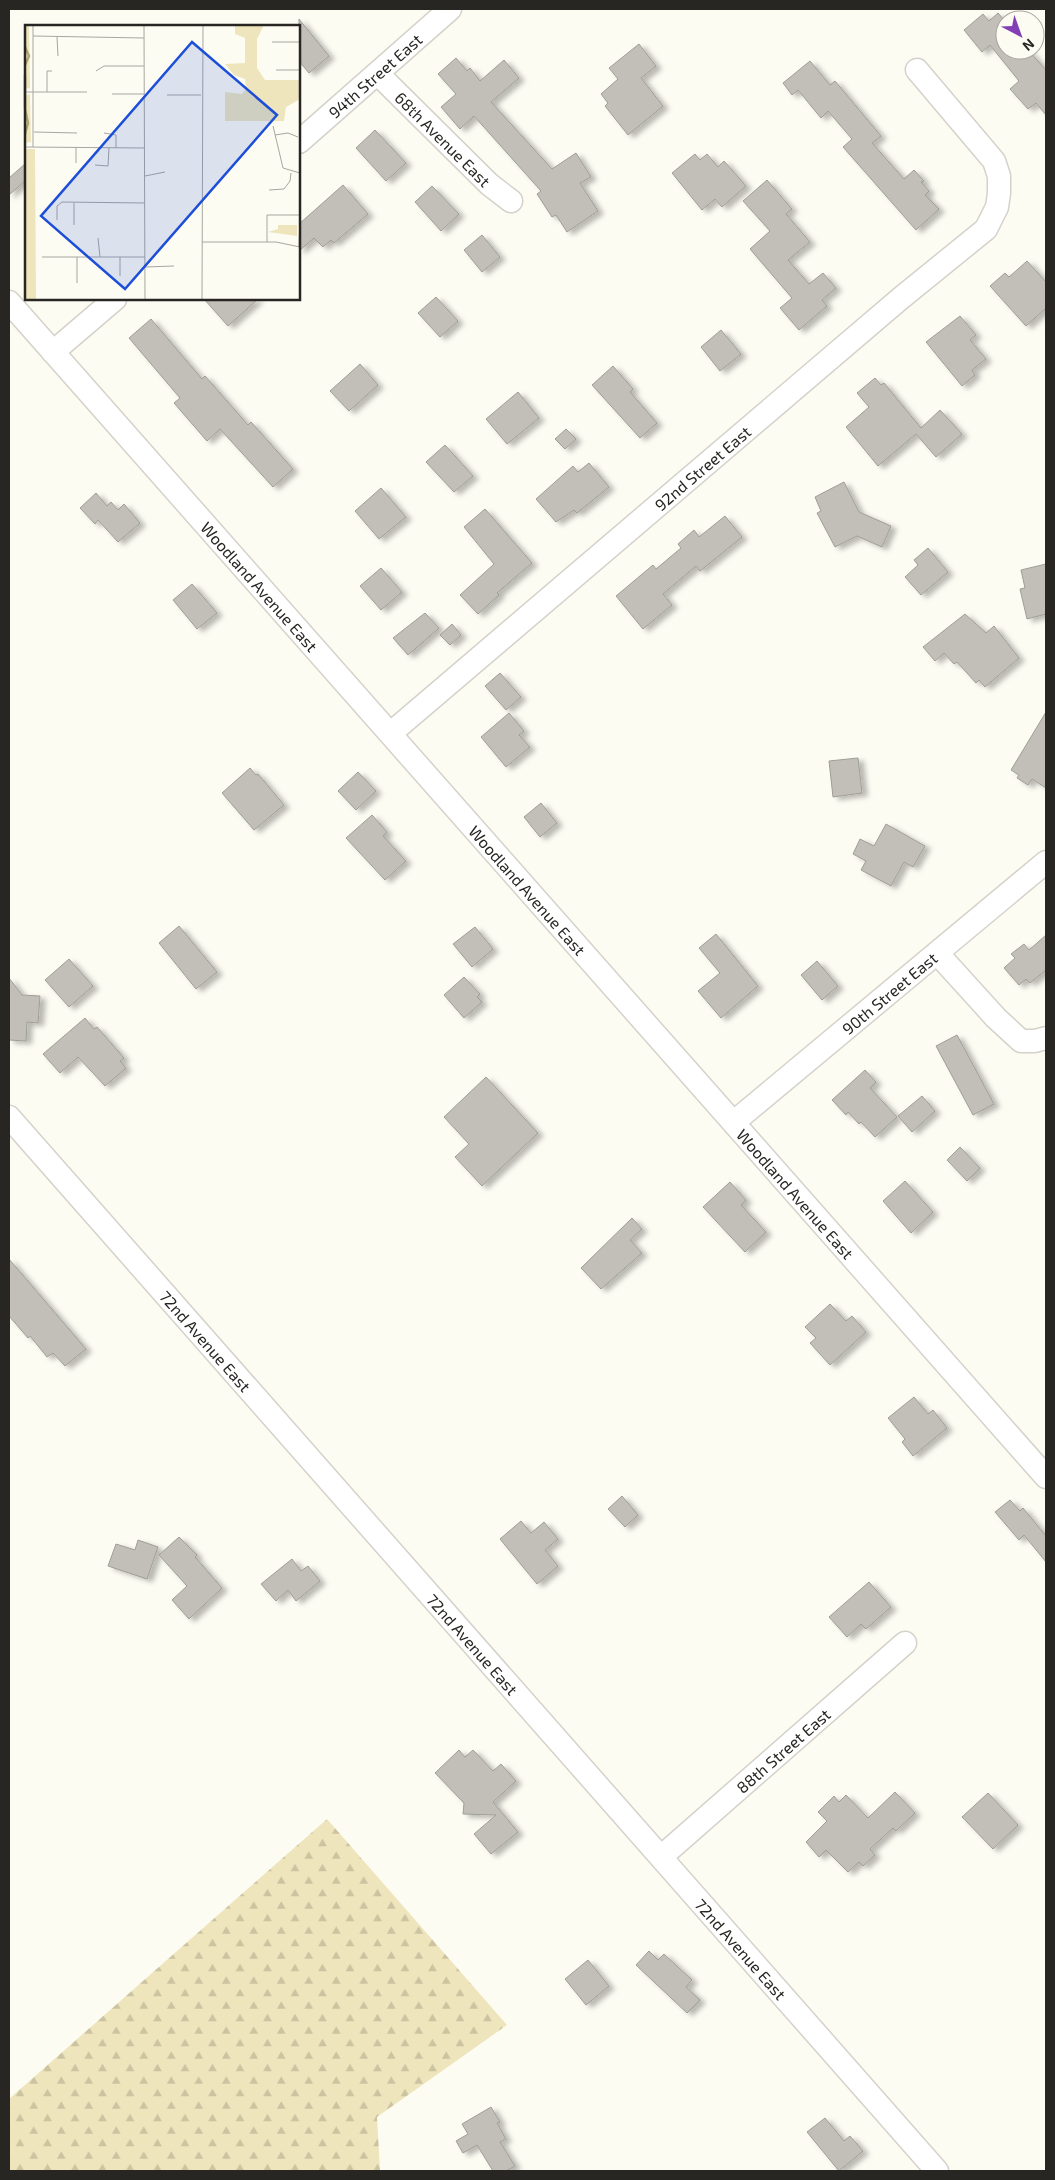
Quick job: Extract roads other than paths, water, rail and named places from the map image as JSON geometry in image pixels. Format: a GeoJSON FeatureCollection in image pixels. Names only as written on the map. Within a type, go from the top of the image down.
{"type":"FeatureCollection","features":[{"type":"Feature","properties":{"kind":"street","name":"94th Street East"},"geometry":{"type":"LineString","coordinates":[[300,141],[450,9]]}},
{"type":"Feature","properties":{"kind":"street","name":"92nd Street East"},"geometry":{"type":"LineString","coordinates":[[391,733],[901,298],[986,229],[997,207],[999,193],[999,176],[994,161],[917,70]]}},
{"type":"Feature","properties":{"kind":"street","name":"68th Avenue East"},"geometry":{"type":"LineString","coordinates":[[378,74],[489,184],[511,200]]}},
{"type":"Feature","properties":{"kind":"street"},"geometry":{"type":"LineString","coordinates":[[53,352],[114,300]]}},
{"type":"Feature","properties":{"kind":"street","name":"Woodland Avenue East"},"geometry":{"type":"LineString","coordinates":[[9,302],[1046,1477]]}},
{"type":"Feature","properties":{"kind":"street","name":"90th Street East"},"geometry":{"type":"LineString","coordinates":[[734,1122],[938,954],[1046,862]]}},
{"type":"Feature","properties":{"kind":"street"},"geometry":{"type":"LineString","coordinates":[[938,954],[996,1018],[1021,1041],[1035,1041],[1046,1038]]}},
{"type":"Feature","properties":{"kind":"street","name":"72nd Avenue East"},"geometry":{"type":"LineString","coordinates":[[9,1117],[937,2171]]}},
{"type":"Feature","properties":{"kind":"street","name":"88th Street East"},"geometry":{"type":"LineString","coordinates":[[661,1857],[905,1643]]}}]}
